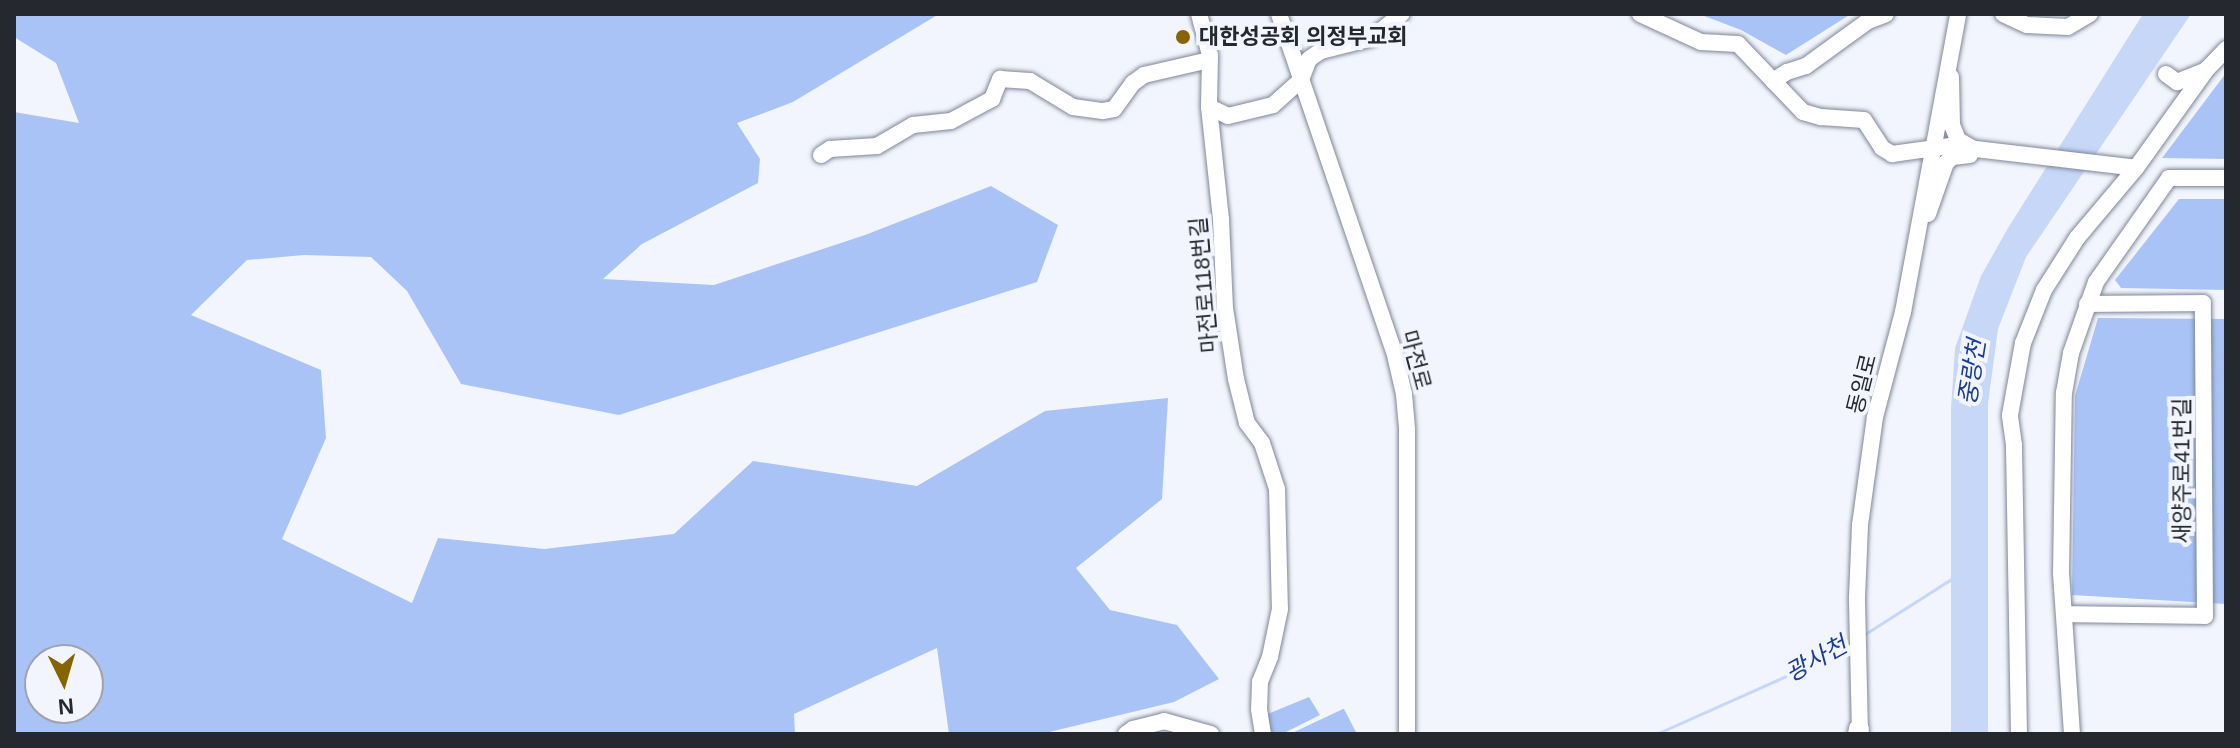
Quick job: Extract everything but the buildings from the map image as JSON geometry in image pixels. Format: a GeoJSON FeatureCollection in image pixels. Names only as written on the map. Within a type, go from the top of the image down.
{"type":"FeatureCollection","features":[{"type":"Feature","properties":{"kind":"street","name":"마전로118번길"},"geometry":{"type":"LineString","coordinates":[[1199,14],[1209,60],[1209,107],[1221,220],[1225,308],[1236,379],[1247,423],[1262,443],[1277,489],[1280,609],[1270,657],[1260,682],[1259,709],[1263,734]]}},
{"type":"Feature","properties":{"kind":"street","name":"마전로"},"geometry":{"type":"LineString","coordinates":[[1279,14],[1394,351],[1404,394],[1408,446],[1407,734]]}},
{"type":"Feature","properties":{"kind":"street"},"geometry":{"type":"LineString","coordinates":[[1209,107],[1228,116],[1273,105],[1301,80],[1309,59],[1334,47],[1372,38],[1402,14]]}},
{"type":"Feature","properties":{"kind":"street"},"geometry":{"type":"LineString","coordinates":[[1640,14],[1701,42],[1738,44],[1803,112],[1821,117],[1864,120],[1882,148],[1892,154],[1915,153],[1933,147],[2129,167]]}},
{"type":"Feature","properties":{"kind":"street"},"geometry":{"type":"LineString","coordinates":[[1806,66],[1828,36],[1855,14]]}},
{"type":"Feature","properties":{"kind":"street"},"geometry":{"type":"LineString","coordinates":[[1773,81],[1787,72],[1806,66],[1855,29],[1886,14]]}},
{"type":"Feature","properties":{"kind":"street"},"geometry":{"type":"LineString","coordinates":[[2003,14],[2027,25],[2068,27],[2090,14]]}},
{"type":"Feature","properties":{"kind":"street"},"geometry":{"type":"LineString","coordinates":[[1957,16],[1951,52],[1952,125],[1958,140],[1985,152]]}},
{"type":"Feature","properties":{"kind":"street"},"geometry":{"type":"LineString","coordinates":[[2019,734],[2014,445],[2010,415],[2023,343],[2044,290],[2077,238],[2129,167],[2226,49]]}},
{"type":"Feature","properties":{"kind":"street","name":"동일로"},"geometry":{"type":"LineString","coordinates":[[1859,732],[1857,597],[1860,525],[1875,417],[1903,312],[1951,52]]}},
{"type":"Feature","properties":{"kind":"street"},"geometry":{"type":"LineString","coordinates":[[821,155],[830,149],[877,146],[913,125],[951,121],[992,99],[1000,79],[1030,81],[1073,107],[1103,111],[1114,109],[1133,83],[1144,75],[1209,60]]}},
{"type":"Feature","properties":{"kind":"street"},"geometry":{"type":"LineString","coordinates":[[2166,74],[2177,82],[2207,69]]}},
{"type":"Feature","properties":{"kind":"street"},"geometry":{"type":"LineString","coordinates":[[1914,249],[1946,163],[1952,157],[1985,152]]}},
{"type":"Feature","properties":{"kind":"street"},"geometry":{"type":"LineString","coordinates":[[2072,734],[2061,574],[2064,393],[2071,353],[2087,304],[2114,254],[2169,178],[2226,178]]}},
{"type":"Feature","properties":{"kind":"street","name":"새양주로41번길"},"geometry":{"type":"LineString","coordinates":[[2064,614],[2205,616],[2203,303],[2087,304]]}},
{"type":"Feature","properties":{"kind":"street"},"geometry":{"type":"LineString","coordinates":[[1126,734],[1133,729],[1164,721],[1211,734]]}},
{"type":"Feature","properties":{"kind":"shaded area"},"geometry":{"type":"Polygon","coordinates":[[[14,14],[939,14],[793,102],[737,123],[760,159],[758,183],[642,244],[603,279],[714,285],[865,235],[991,186],[1058,225],[1037,282],[619,415],[461,384],[407,291],[371,257],[304,255],[247,260],[191,315],[321,370],[326,438],[282,539],[412,603],[438,538],[544,549],[674,534],[753,461],[917,486],[1045,411],[1168,398],[1162,499],[1076,568],[1110,610],[1177,625],[1219,679],[1174,702],[1041,734],[949,734],[937,648],[794,714],[795,734],[14,734],[14,112],[79,123],[56,63],[14,37],[14,14]]]}},
{"type":"Feature","properties":{"kind":"shaded area"},"geometry":{"type":"Polygon","coordinates":[[[1699,14],[1851,14],[1786,55],[1741,30],[1699,14]]]}},
{"type":"Feature","properties":{"kind":"shaded area"},"geometry":{"type":"Polygon","coordinates":[[[2226,73],[2226,159],[2162,158],[2226,73]]]}},
{"type":"Feature","properties":{"kind":"shaded area"},"geometry":{"type":"Polygon","coordinates":[[[2179,199],[2226,199],[2226,290],[2121,288],[2115,280],[2179,199]]]}},
{"type":"Feature","properties":{"kind":"shaded area"},"geometry":{"type":"Polygon","coordinates":[[[2098,318],[2226,319],[2226,604],[2072,595],[2075,396],[2098,318]]]}},
{"type":"Feature","properties":{"kind":"shaded area"},"geometry":{"type":"Polygon","coordinates":[[[1309,697],[1320,715],[1282,734],[1273,734],[1263,716],[1309,697]]]}},
{"type":"Feature","properties":{"kind":"shaded area"},"geometry":{"type":"Polygon","coordinates":[[[1343,709],[1357,734],[1290,734],[1343,709]]]}},
{"type":"Feature","properties":{"kind":"water","name":"중랑천"},"geometry":{"type":"Polygon","coordinates":[[[2143,14],[2191,14],[2026,257],[1998,329],[1988,404],[1988,734],[1951,734],[1951,409],[1955,348],[1981,276],[2008,228],[2143,14]]]}},
{"type":"Feature","properties":{"kind":"waterway","name":"광사천"},"geometry":{"type":"LineString","coordinates":[[1865,634],[1953,578]]}},
{"type":"Feature","properties":{"kind":"waterway","name":"광사천"},"geometry":{"type":"LineString","coordinates":[[1656,734],[1800,670],[1851,642]]}},
{"type":"Feature","properties":{"kind":"place","name":"대한성공회 의정부교회"},"geometry":{"type":"Point","coordinates":[1183,37]}}]}
